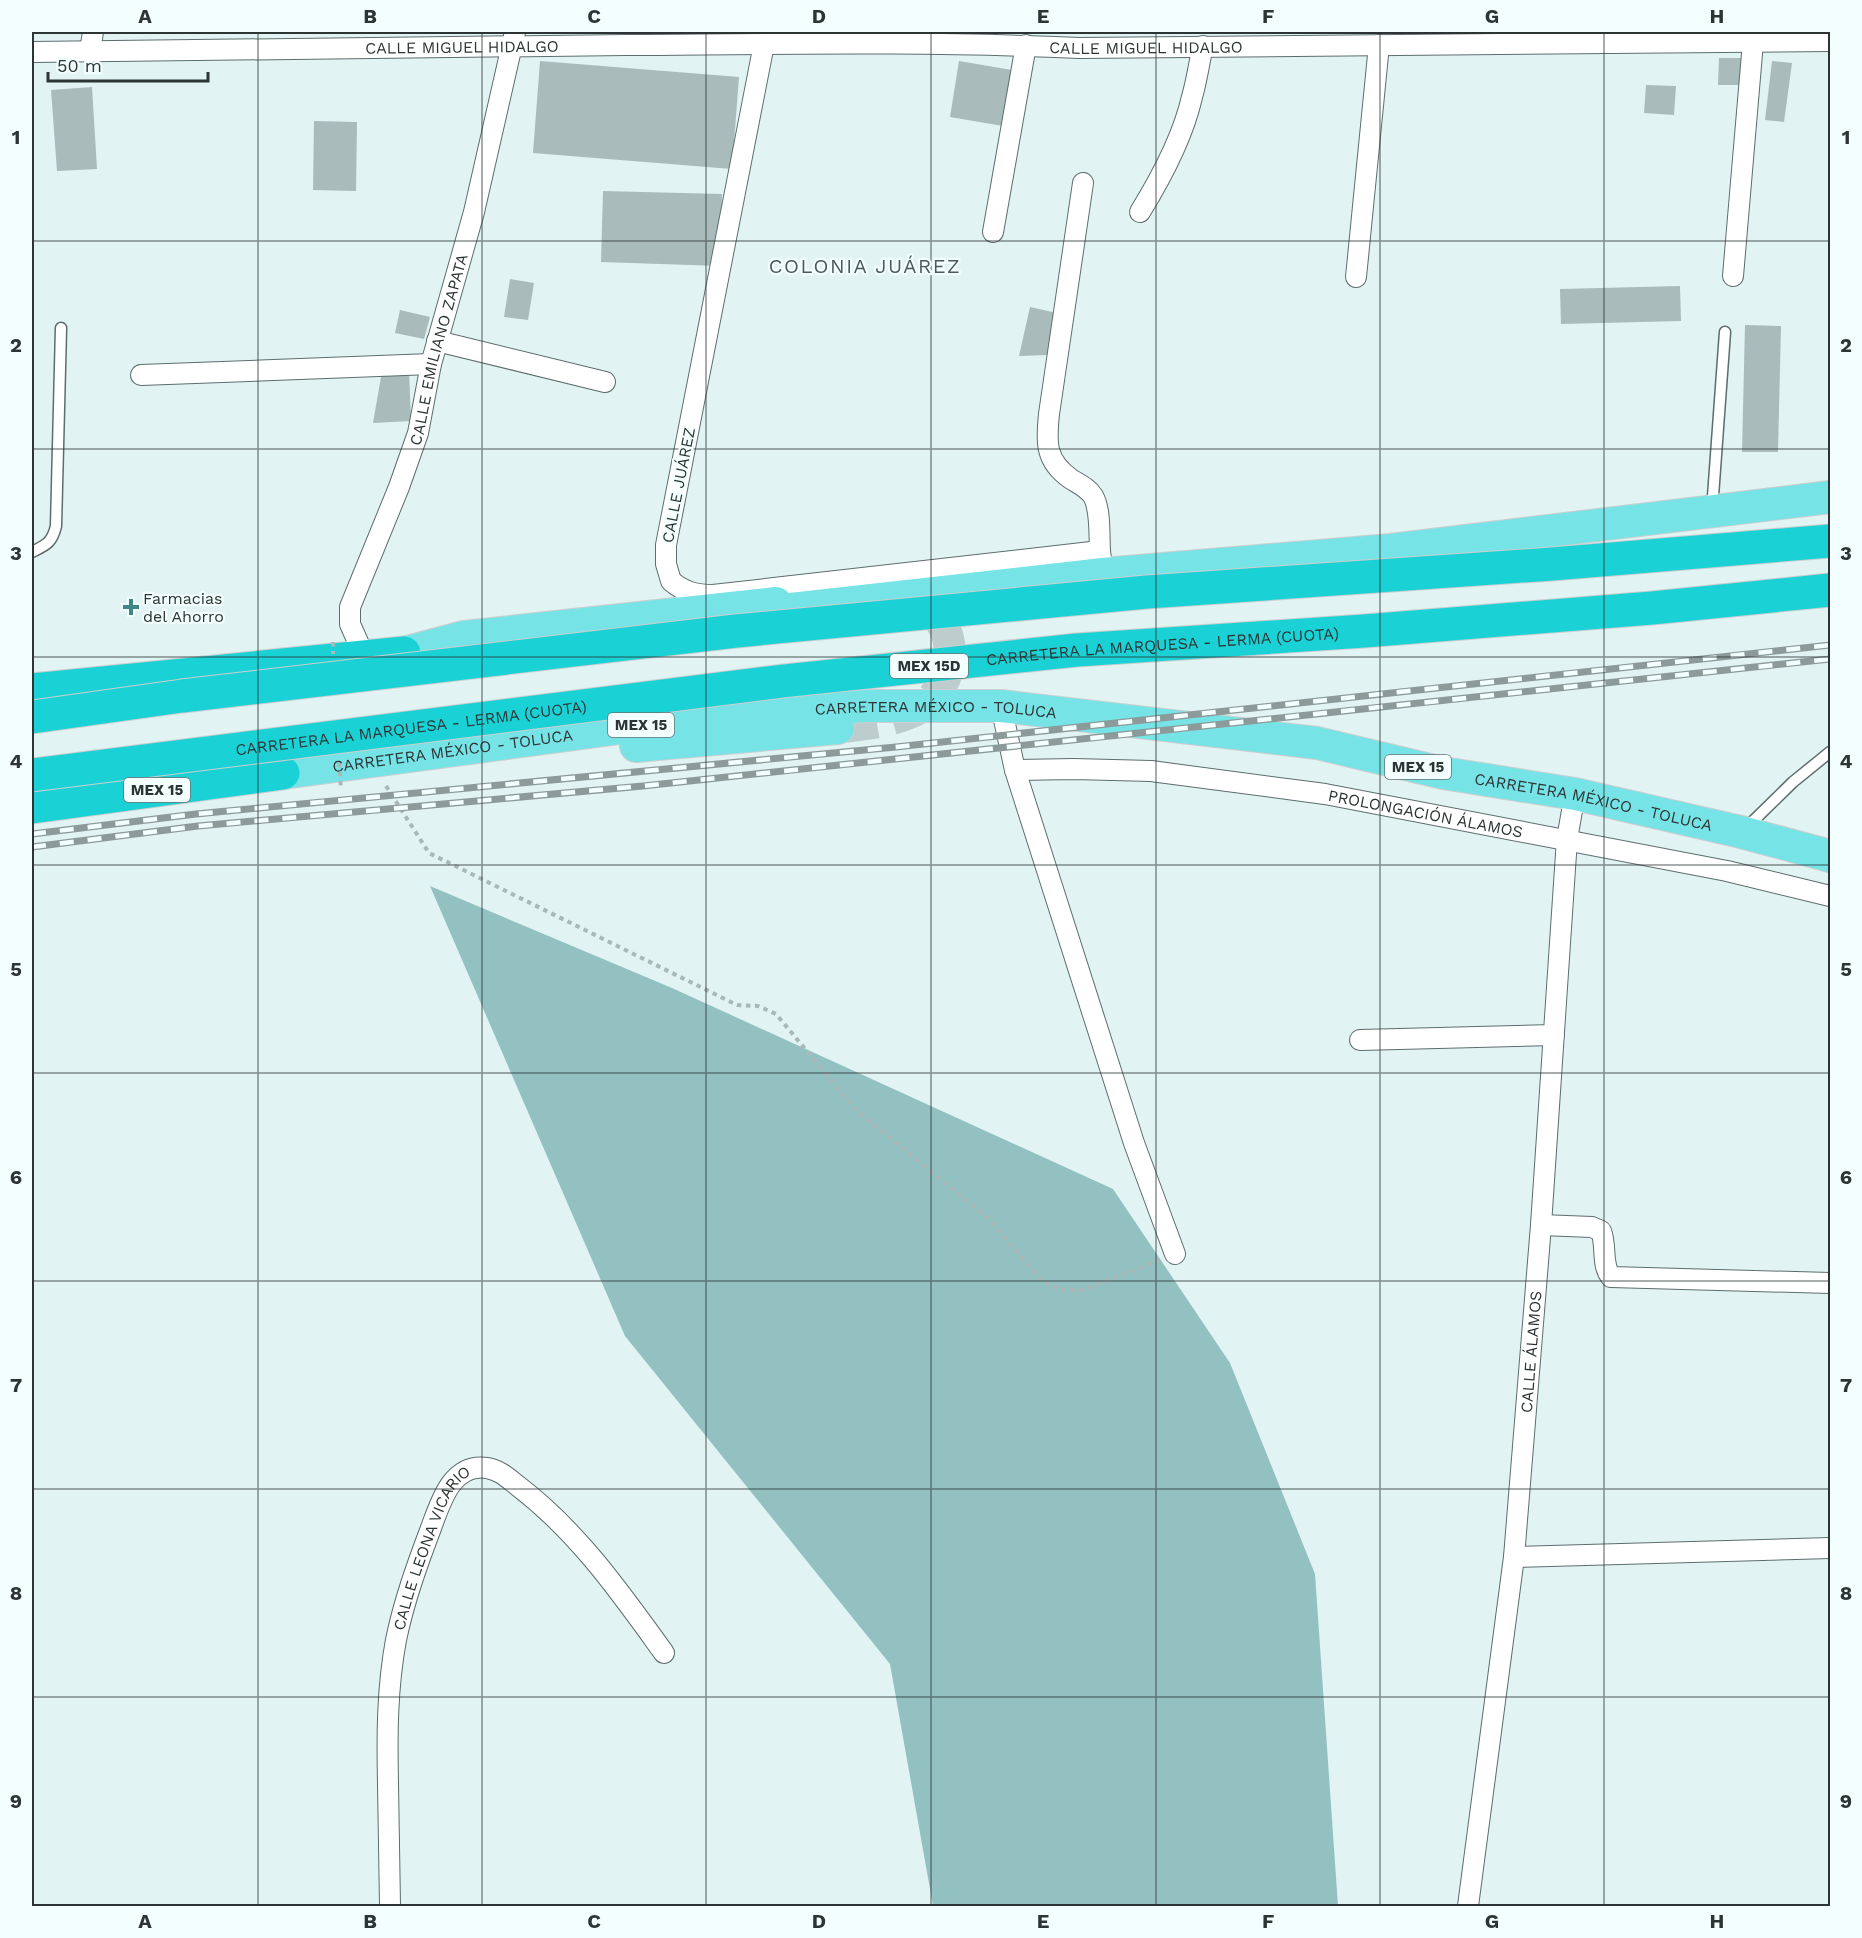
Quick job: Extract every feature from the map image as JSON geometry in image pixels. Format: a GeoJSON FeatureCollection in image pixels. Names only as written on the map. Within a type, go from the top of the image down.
{"type":"FeatureCollection","features":[{"type":"Feature","properties":{"kind":"highway"},"geometry":{"type":"LineString","coordinates":[[32,717],[194,695],[736,631],[1147,592],[1540,565],[1830,541]]}},
{"type":"Feature","properties":{"kind":"highway","name":"CARRETERA LA MARQUESA - LERMA (CUOTA)"},"geometry":{"type":"LineString","coordinates":[[32,775],[783,681],[1077,650],[1652,608],[1830,590]]}},
{"type":"Feature","properties":{"kind":"highway"},"geometry":{"type":"LineString","coordinates":[[32,690],[404,653]]}},
{"type":"Feature","properties":{"kind":"highway","name":"CARRETERA MÉXICO - TOLUCA"},"geometry":{"type":"LineString","coordinates":[[32,807],[283,773]]}},
{"type":"Feature","properties":{"kind":"main road"},"geometry":{"type":"LineString","coordinates":[[404,653],[1102,562],[1391,550],[1830,496]]}},
{"type":"Feature","properties":{"kind":"main road"},"geometry":{"type":"LineString","coordinates":[[404,653],[464,637],[839,596]]}},
{"type":"Feature","properties":{"kind":"main road","name":"CARRETERA MÉXICO - TOLUCA"},"geometry":{"type":"LineString","coordinates":[[283,773],[732,713],[867,706],[1001,706],[1317,743],[1443,773],[1575,794],[1741,832],[1830,856]]}},
{"type":"Feature","properties":{"kind":"main road"},"geometry":{"type":"LineString","coordinates":[[283,773],[460,768],[643,745],[844,727]]}},
{"type":"Feature","properties":{"kind":"street"},"geometry":{"type":"LineString","coordinates":[[90,51],[93,32]]}},
{"type":"Feature","properties":{"kind":"street","name":"CALLE MIGUEL HIDALGO"},"geometry":{"type":"LineString","coordinates":[[32,53],[514,39],[764,44],[805,38],[1026,45],[1081,40],[1379,45],[1436,38],[1830,41]]}},
{"type":"Feature","properties":{"kind":"street","name":"CALLE EMILIANO ZAPATA"},"geometry":{"type":"LineString","coordinates":[[365,658],[350,624],[350,607],[410,459],[418,433],[431,364],[474,212],[514,39]]}},
{"type":"Feature","properties":{"kind":"street"},"geometry":{"type":"LineString","coordinates":[[1140,212],[1172,152],[1192,98],[1192,42]]}},
{"type":"Feature","properties":{"kind":"street"},"geometry":{"type":"LineString","coordinates":[[1733,276],[1753,42]]}},
{"type":"Feature","properties":{"kind":"street","name":"CALLE JUÁREZ"},"geometry":{"type":"LineString","coordinates":[[764,44],[666,545],[666,564],[671,581],[688,592],[713,595],[1102,562]]}},
{"type":"Feature","properties":{"kind":"street"},"geometry":{"type":"LineString","coordinates":[[993,232],[1026,45]]}},
{"type":"Feature","properties":{"kind":"street"},"geometry":{"type":"LineString","coordinates":[[1356,277],[1379,45]]}},
{"type":"Feature","properties":{"kind":"street"},"geometry":{"type":"LineString","coordinates":[[1083,183],[1049,414],[1047,443],[1050,457],[1055,465],[1069,478],[1085,487],[1097,504],[1102,562]]}},
{"type":"Feature","properties":{"kind":"street"},"geometry":{"type":"LineString","coordinates":[[437,341],[605,382]]}},
{"type":"Feature","properties":{"kind":"street"},"geometry":{"type":"LineString","coordinates":[[141,375],[431,364]]}},
{"type":"Feature","properties":{"kind":"street"},"geometry":{"type":"LineString","coordinates":[[1001,706],[1015,771],[1134,1143],[1175,1254]]}},
{"type":"Feature","properties":{"kind":"street","name":"PROLONGACIÓN ÁLAMOS"},"geometry":{"type":"LineString","coordinates":[[1015,771],[1074,769],[1151,771],[1325,794],[1727,871],[1830,896]]}},
{"type":"Feature","properties":{"kind":"street","name":"CALLE ÁLAMOS"},"geometry":{"type":"LineString","coordinates":[[1468,1906],[1514,1557],[1541,1225],[1567,839],[1575,794]]}},
{"type":"Feature","properties":{"kind":"street"},"geometry":{"type":"LineString","coordinates":[[1360,1040],[1554,1035]]}},
{"type":"Feature","properties":{"kind":"street"},"geometry":{"type":"LineString","coordinates":[[1541,1225],[1592,1227],[1601,1231],[1604,1238],[1606,1271],[1611,1277],[1830,1283]]}},
{"type":"Feature","properties":{"kind":"street","name":"CALLE LEONA VICARIO"},"geometry":{"type":"LineString","coordinates":[[390,1906],[387,1734],[389,1691],[396,1641],[408,1588],[438,1508],[460,1473],[469,1469],[486,1468],[495,1471],[535,1500],[575,1538],[608,1575],[664,1653]]}},
{"type":"Feature","properties":{"kind":"street"},"geometry":{"type":"LineString","coordinates":[[1514,1557],[1830,1548]]}},
{"type":"Feature","properties":{"kind":"lane"},"geometry":{"type":"LineString","coordinates":[[32,552],[46,545],[54,537],[56,526],[61,328]]}},
{"type":"Feature","properties":{"kind":"lane"},"geometry":{"type":"LineString","coordinates":[[1712,510],[1725,332]]}},
{"type":"Feature","properties":{"kind":"lane"},"geometry":{"type":"LineString","coordinates":[[1741,832],[1793,782],[1830,752]]}},
{"type":"Feature","properties":{"kind":"path"},"geometry":{"type":"LineString","coordinates":[[385,784],[429,854],[737,1005],[758,1006],[776,1014],[856,1110],[987,1217],[1042,1281],[1061,1290],[1083,1290],[1175,1254]]}},
{"type":"Feature","properties":{"kind":"path"},"geometry":{"type":"LineString","coordinates":[[341,789],[352,788]]}},
{"type":"Feature","properties":{"kind":"shaded area"},"geometry":{"type":"Polygon","coordinates":[[[430,886],[672,988],[1113,1189],[1230,1363],[1315,1574],[1338,1906],[933,1906],[890,1664],[625,1336],[430,886]]]}},
{"type":"Feature","properties":{"kind":"building"},"geometry":{"type":"Polygon","coordinates":[[[1719,58],[1745,58],[1745,85],[1718,85],[1719,58]]]}},
{"type":"Feature","properties":{"kind":"building"},"geometry":{"type":"Polygon","coordinates":[[[540,61],[739,77],[732,169],[533,153],[540,61]]]}},
{"type":"Feature","properties":{"kind":"building"},"geometry":{"type":"Polygon","coordinates":[[[959,61],[1012,70],[1003,126],[950,117],[959,61]]]}},
{"type":"Feature","properties":{"kind":"building"},"geometry":{"type":"Polygon","coordinates":[[[1772,61],[1792,63],[1784,122],[1765,120],[1772,61]]]}},
{"type":"Feature","properties":{"kind":"building"},"geometry":{"type":"Polygon","coordinates":[[[1646,85],[1676,86],[1674,115],[1644,113],[1646,85]]]}},
{"type":"Feature","properties":{"kind":"building"},"geometry":{"type":"Polygon","coordinates":[[[92,87],[97,169],[57,171],[51,90],[92,87]]]}},
{"type":"Feature","properties":{"kind":"building"},"geometry":{"type":"Polygon","coordinates":[[[314,121],[357,122],[356,191],[313,190],[314,121]]]}},
{"type":"Feature","properties":{"kind":"building"},"geometry":{"type":"Polygon","coordinates":[[[603,191],[722,194],[720,266],[601,262],[603,191]]]}},
{"type":"Feature","properties":{"kind":"building"},"geometry":{"type":"Polygon","coordinates":[[[510,279],[534,283],[528,320],[504,317],[510,279]]]}},
{"type":"Feature","properties":{"kind":"building"},"geometry":{"type":"Polygon","coordinates":[[[1680,286],[1681,321],[1561,324],[1560,289],[1680,286]]]}},
{"type":"Feature","properties":{"kind":"building"},"geometry":{"type":"Polygon","coordinates":[[[1030,307],[1057,313],[1047,355],[1019,356],[1030,307]]]}},
{"type":"Feature","properties":{"kind":"building"},"geometry":{"type":"Polygon","coordinates":[[[400,310],[430,317],[424,339],[395,333],[400,310]]]}},
{"type":"Feature","properties":{"kind":"building"},"geometry":{"type":"Polygon","coordinates":[[[1745,325],[1781,326],[1778,452],[1742,452],[1745,325]]]}},
{"type":"Feature","properties":{"kind":"building"},"geometry":{"type":"Polygon","coordinates":[[[409,369],[411,421],[373,423],[382,371],[409,369]]]}},
{"type":"Feature","properties":{"kind":"tunnel"},"geometry":{"type":"LineString","coordinates":[[845,727],[888,720],[909,713],[928,703],[939,689],[949,664],[948,639],[937,616],[916,599]]}},
{"type":"Feature","properties":{"kind":"railway"},"geometry":{"type":"LineString","coordinates":[[32,834],[196,814],[896,747],[1830,645]]}},
{"type":"Feature","properties":{"kind":"railway"},"geometry":{"type":"LineString","coordinates":[[32,847],[198,826],[643,786],[1830,659]]}},
{"type":"Feature","properties":{"kind":"place","name":"Farmacias del Ahorro"},"geometry":{"type":"Point","coordinates":[131,607]}},
{"type":"Feature","properties":{"kind":"district","name":"COLONIA JUÁREZ"},"geometry":{"type":"Point","coordinates":[865,266]}}]}
